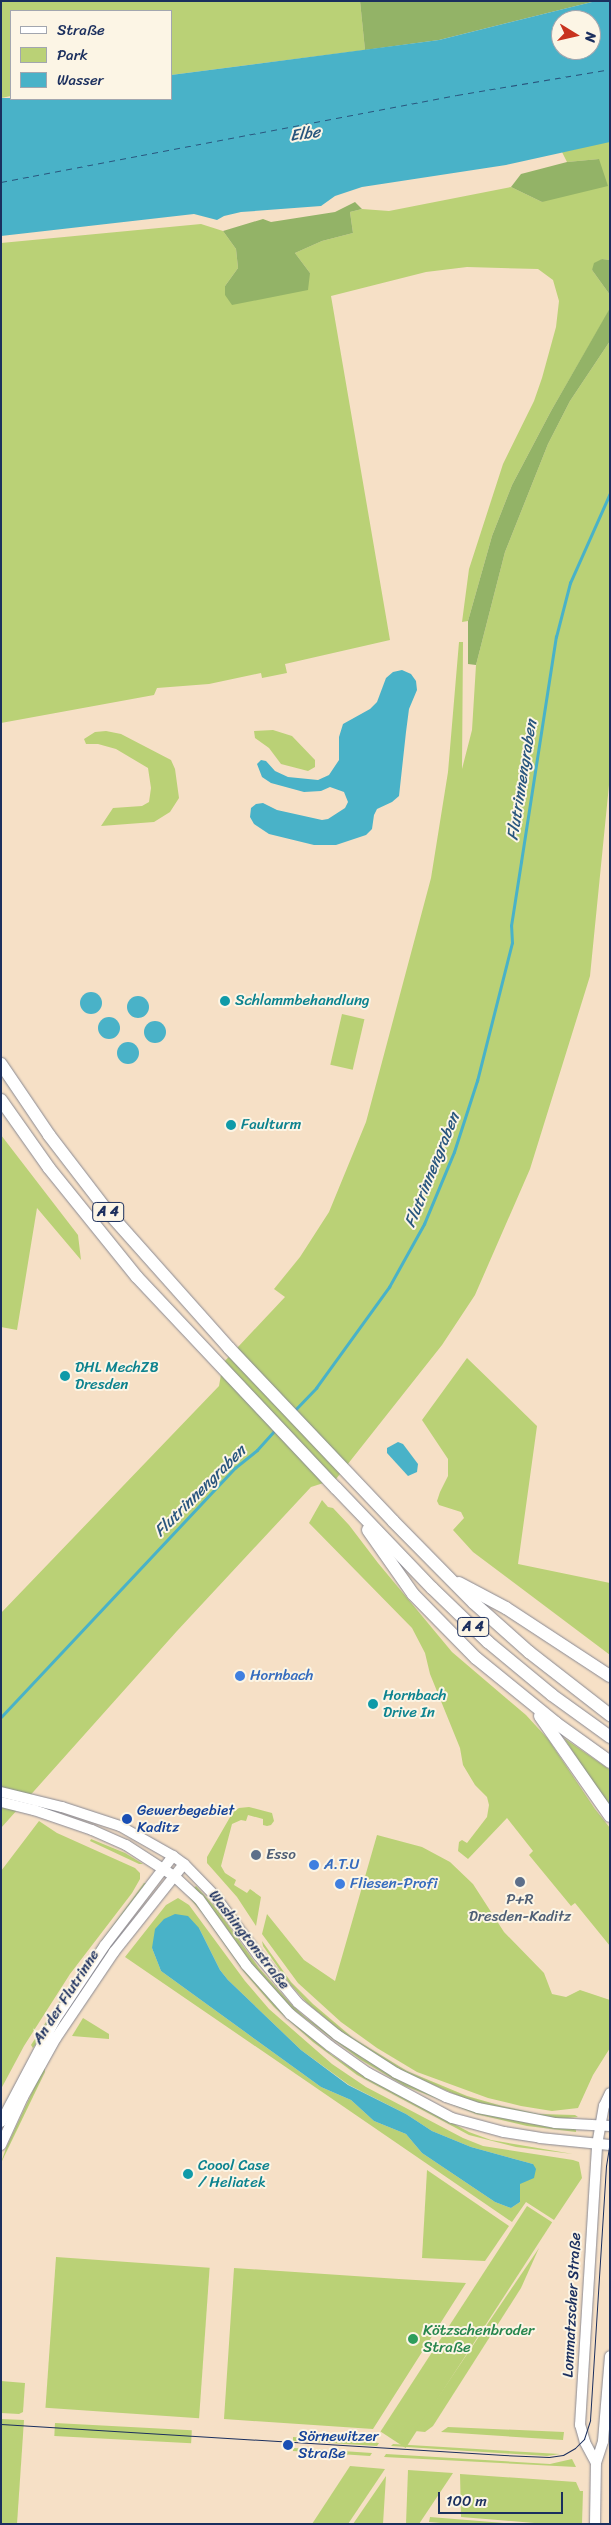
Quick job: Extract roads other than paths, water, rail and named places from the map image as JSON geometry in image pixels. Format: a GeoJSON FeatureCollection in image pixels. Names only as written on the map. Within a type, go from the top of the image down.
{"type":"FeatureCollection","features":[{"type":"Feature","properties":{"kind":"highway","name":"A 4"},"geometry":{"type":"LineString","coordinates":[[1,1064],[49,1135],[108,1212],[229,1348],[448,1578],[529,1652],[610,1715]]}},
{"type":"Feature","properties":{"kind":"highway","name":"A 4"},"geometry":{"type":"LineString","coordinates":[[1,1100],[80,1207],[137,1277],[350,1503],[432,1588],[488,1642],[552,1695],[610,1738]]}},
{"type":"Feature","properties":{"kind":"highway"},"geometry":{"type":"LineString","coordinates":[[350,1503],[413,1594],[476,1658],[610,1762]]}},
{"type":"Feature","properties":{"kind":"highway"},"geometry":{"type":"LineString","coordinates":[[448,1578],[506,1608],[610,1676]]}},
{"type":"Feature","properties":{"kind":"highway"},"geometry":{"type":"LineString","coordinates":[[528,1700],[610,1816]]}},
{"type":"Feature","properties":{"kind":"main road","name":"Washingtonstraße"},"geometry":{"type":"LineString","coordinates":[[1,1792],[42,1802],[120,1826],[173,1856],[184,1864],[216,1896],[258,1955],[298,2003],[327,2028],[375,2060],[417,2084],[478,2108],[544,2122],[605,2126]]}},
{"type":"Feature","properties":{"kind":"main road","name":"Washingtonstraße"},"geometry":{"type":"LineString","coordinates":[[1,1802],[34,1810],[89,1829],[126,1845],[164,1868],[203,1904],[246,1965],[290,2014],[368,2073],[452,2118],[504,2132],[597,2145],[610,2145]]}},
{"type":"Feature","properties":{"kind":"main road","name":"An der Flutrinne"},"geometry":{"type":"LineString","coordinates":[[1,2122],[55,2020],[105,1945],[173,1856]]}},
{"type":"Feature","properties":{"kind":"main road","name":"An der Flutrinne"},"geometry":{"type":"LineString","coordinates":[[1,2145],[23,2097],[56,2038],[114,1952],[184,1864]]}},
{"type":"Feature","properties":{"kind":"main road"},"geometry":{"type":"LineString","coordinates":[[597,2145],[605,2126],[610,2092]]}},
{"type":"Feature","properties":{"kind":"main road","name":"Lommatzscher Straße"},"geometry":{"type":"LineString","coordinates":[[596,2463],[584,2442],[580,2425],[597,2145]]}},
{"type":"Feature","properties":{"kind":"main road"},"geometry":{"type":"LineString","coordinates":[[595,2524],[596,2463],[603,2440],[610,2356]]}},
{"type":"Feature","properties":{"kind":"water","name":"Elbe"},"geometry":{"type":"Polygon","coordinates":[[[596,1],[610,1],[610,142],[506,165],[362,187],[335,196],[321,206],[241,212],[224,216],[217,220],[194,214],[1,236],[1,98],[10,98],[10,100],[172,100],[172,75],[439,40],[551,12],[551,60],[601,60],[601,10],[560,10],[596,1]]]}},
{"type":"Feature","properties":{"kind":"water"},"geometry":{"type":"Polygon","coordinates":[[[402,670],[411,674],[416,681],[417,690],[409,709],[399,796],[392,802],[377,809],[372,829],[366,835],[336,845],[314,845],[269,834],[254,824],[250,817],[251,808],[256,804],[263,803],[277,810],[322,820],[328,819],[345,808],[348,802],[344,792],[330,787],[321,791],[304,792],[271,783],[262,777],[257,764],[261,760],[266,761],[275,771],[288,777],[318,780],[329,775],[339,760],[339,737],[343,724],[370,709],[377,702],[386,678],[393,672],[402,670]]]}},
{"type":"Feature","properties":{"kind":"water"},"geometry":{"type":"Polygon","coordinates":[[[91,992],[99,995],[102,1003],[99,1011],[91,1014],[83,1011],[80,1003],[83,995],[91,992]]]}},
{"type":"Feature","properties":{"kind":"water"},"geometry":{"type":"Polygon","coordinates":[[[138,996],[146,999],[149,1007],[146,1015],[138,1018],[130,1015],[127,1007],[130,999],[138,996]]]}},
{"type":"Feature","properties":{"kind":"water"},"geometry":{"type":"Polygon","coordinates":[[[109,1017],[117,1020],[120,1028],[117,1036],[109,1039],[101,1036],[98,1028],[101,1020],[109,1017]]]}},
{"type":"Feature","properties":{"kind":"water"},"geometry":{"type":"Polygon","coordinates":[[[155,1021],[163,1024],[166,1032],[163,1040],[155,1043],[147,1040],[144,1032],[147,1024],[155,1021]]]}},
{"type":"Feature","properties":{"kind":"water"},"geometry":{"type":"Polygon","coordinates":[[[128,1042],[136,1045],[139,1053],[136,1061],[128,1064],[120,1061],[117,1053],[120,1045],[128,1042]]]}},
{"type":"Feature","properties":{"kind":"water"},"geometry":{"type":"Polygon","coordinates":[[[398,1442],[403,1444],[418,1464],[417,1472],[408,1476],[387,1453],[387,1448],[398,1442]]]}},
{"type":"Feature","properties":{"kind":"water"},"geometry":{"type":"Polygon","coordinates":[[[175,1914],[188,1916],[199,1928],[220,1970],[228,1980],[301,2050],[348,2085],[406,2114],[432,2131],[471,2147],[533,2164],[536,2169],[534,2178],[520,2184],[520,2202],[511,2208],[495,2202],[422,2153],[406,2134],[374,2121],[351,2100],[321,2087],[161,1971],[152,1948],[155,1929],[164,1919],[175,1914]]]}},
{"type":"Feature","properties":{"kind":"waterway","name":"Flutrinnengraben"},"geometry":{"type":"LineString","coordinates":[[294,1411],[316,1388],[389,1287],[424,1224],[454,1152],[477,1081],[512,943],[511,926],[556,637],[570,583],[610,493]]}},
{"type":"Feature","properties":{"kind":"waterway","name":"Flutrinnengraben"},"geometry":{"type":"LineString","coordinates":[[1,1717],[235,1468],[257,1450],[276,1429]]}},
{"type":"Feature","properties":{"kind":"tram line"},"geometry":{"type":"LineString","coordinates":[[1,2424],[504,2455],[549,2457],[563,2455],[575,2448],[584,2439],[590,2420],[606,2166],[610,2141]]}},
{"type":"Feature","properties":{"kind":"place","name":"Schlammbehandlung"},"geometry":{"type":"Point","coordinates":[225,1001]}},
{"type":"Feature","properties":{"kind":"place","name":"Faulturm"},"geometry":{"type":"Point","coordinates":[231,1125]}},
{"type":"Feature","properties":{"kind":"place","name":"DHL MechZB Dresden"},"geometry":{"type":"Point","coordinates":[65,1376]}},
{"type":"Feature","properties":{"kind":"place","name":"Hornbach"},"geometry":{"type":"Point","coordinates":[240,1676]}},
{"type":"Feature","properties":{"kind":"place","name":"Hornbach Drive In"},"geometry":{"type":"Point","coordinates":[373,1704]}},
{"type":"Feature","properties":{"kind":"place","name":"Gewerbegebiet Kaditz"},"geometry":{"type":"Point","coordinates":[127,1819]}},
{"type":"Feature","properties":{"kind":"place","name":"Esso"},"geometry":{"type":"Point","coordinates":[256,1855]}},
{"type":"Feature","properties":{"kind":"place","name":"A.T.U"},"geometry":{"type":"Point","coordinates":[314,1865]}},
{"type":"Feature","properties":{"kind":"place","name":"P+R Dresden-Kaditz"},"geometry":{"type":"Point","coordinates":[520,1882]}},
{"type":"Feature","properties":{"kind":"place","name":"Fliesen-Profi"},"geometry":{"type":"Point","coordinates":[340,1884]}},
{"type":"Feature","properties":{"kind":"place","name":"Coool Case / Heliatek"},"geometry":{"type":"Point","coordinates":[188,2174]}},
{"type":"Feature","properties":{"kind":"place","name":"Kötzschenbroder Straße"},"geometry":{"type":"Point","coordinates":[413,2339]}},
{"type":"Feature","properties":{"kind":"place","name":"Sörnewitzer Straße"},"geometry":{"type":"Point","coordinates":[288,2445]}}]}
